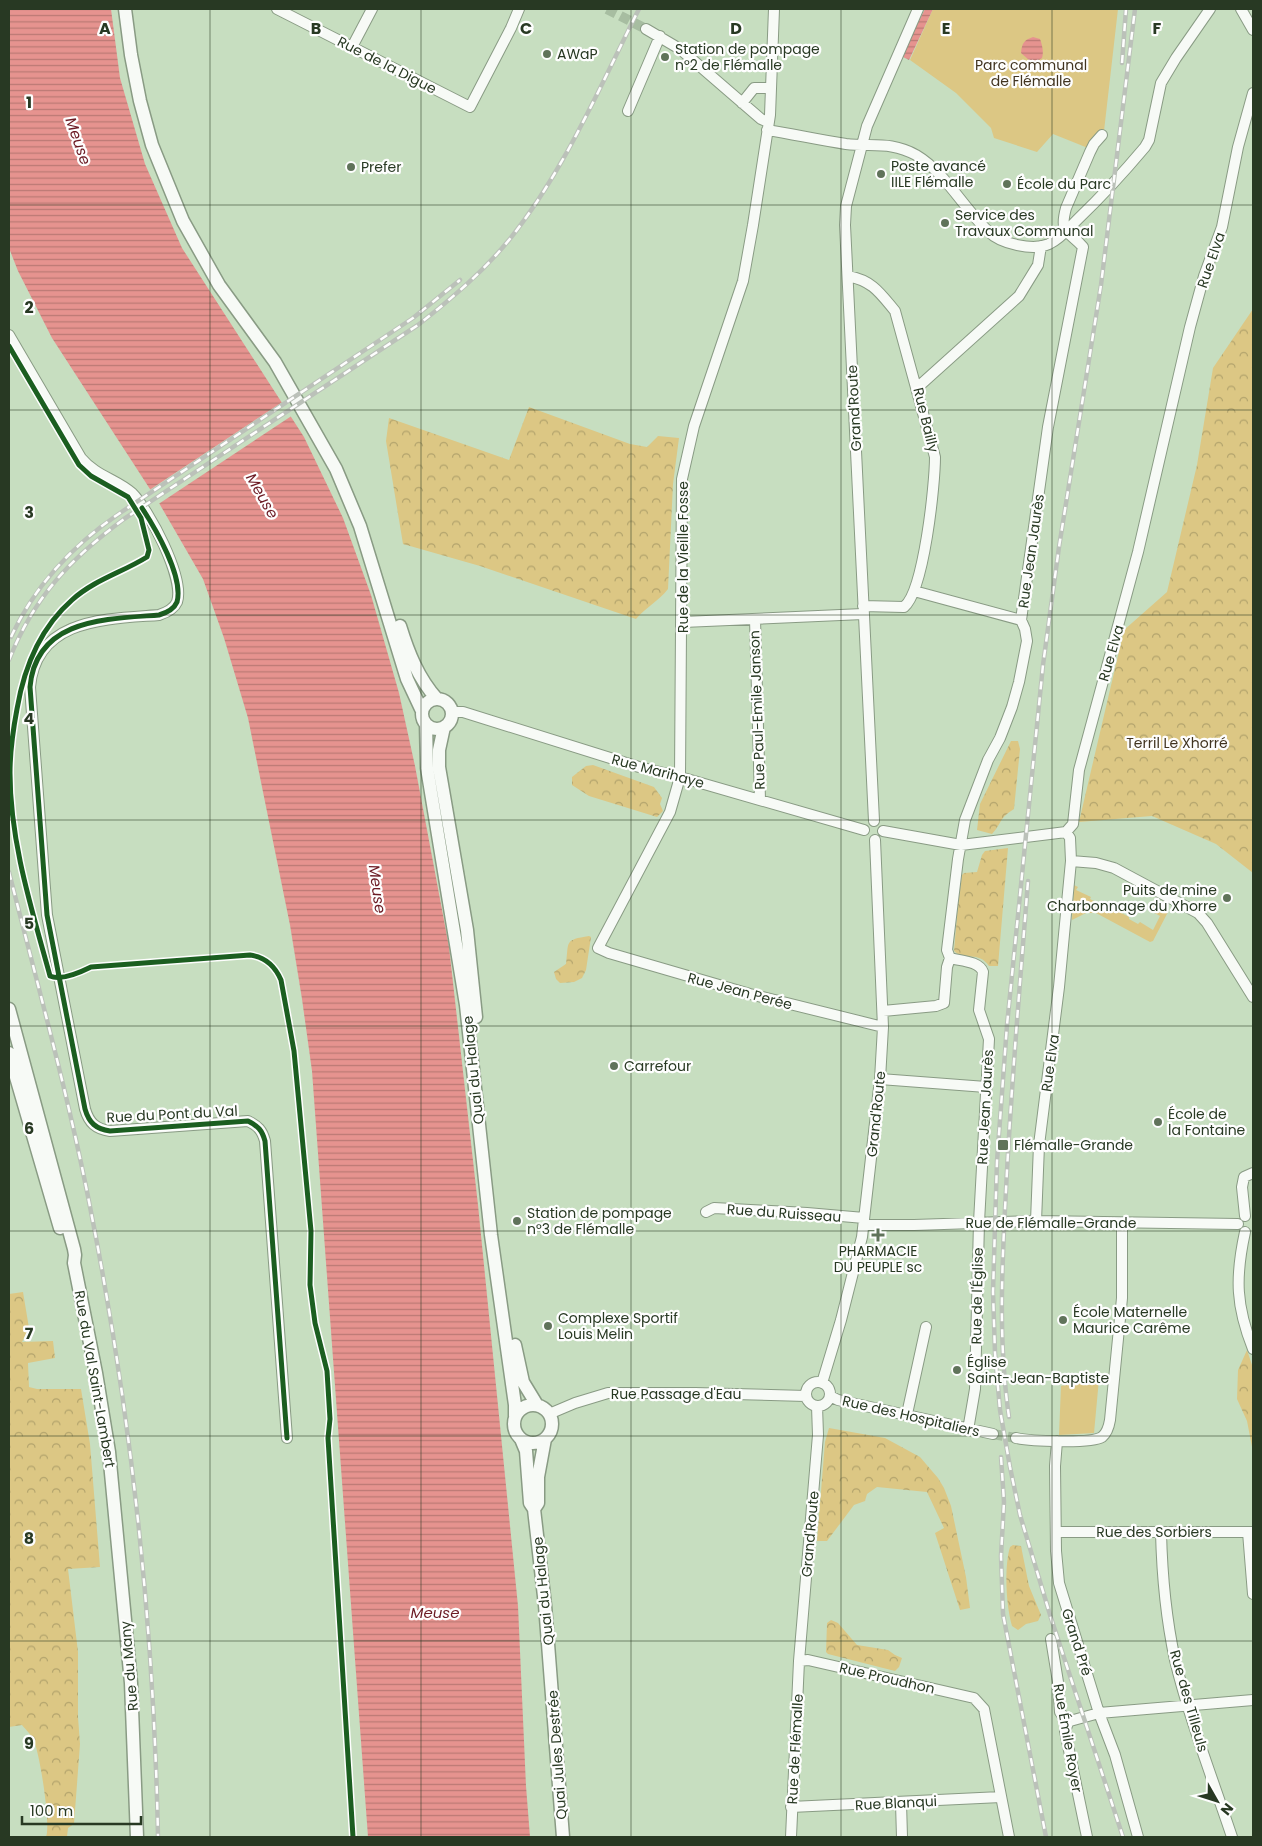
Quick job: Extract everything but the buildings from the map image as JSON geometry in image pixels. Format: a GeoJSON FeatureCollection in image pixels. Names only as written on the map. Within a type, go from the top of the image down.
{"type":"FeatureCollection","features":[{"type":"Feature","properties":{"kind":"main road"},"geometry":{"type":"LineString","coordinates":[[126,9],[131,55],[140,101],[152,145],[182,221],[219,286],[275,362],[336,469],[360,526],[407,680],[422,711],[422,716],[426,724],[437,728],[444,726],[450,720],[452,712],[448,704],[436,699],[428,689],[409,652],[368,525],[344,467],[319,419],[286,365],[226,280],[190,218],[158,134],[139,54],[134,9]]}},
{"type":"Feature","properties":{"kind":"main road"},"geometry":{"type":"LineString","coordinates":[[422,711],[426,704],[436,699]]}},
{"type":"Feature","properties":{"kind":"main road","name":"Quai du Halage"},"geometry":{"type":"LineString","coordinates":[[426,724],[427,768],[444,862],[466,1005],[491,1235],[515,1405],[514,1428],[526,1451],[530,1503],[534,1509],[542,1569],[550,1672]]}},
{"type":"Feature","properties":{"kind":"main road","name":"Quai du Halage"},"geometry":{"type":"LineString","coordinates":[[444,726],[439,750],[439,767],[466,930],[500,1239],[517,1360],[520,1375],[527,1391],[537,1405],[546,1410],[552,1424],[545,1439],[538,1477],[538,1503],[534,1509]]}},
{"type":"Feature","properties":{"kind":"main road","name":"Rue du Val Saint-Lambert"},"geometry":{"type":"LineString","coordinates":[[9,1009],[75,1255],[74,1263],[102,1402],[113,1496]]}},
{"type":"Feature","properties":{"kind":"main road","name":"Rue du Val Saint-Lambert"},"geometry":{"type":"LineString","coordinates":[[9,1053],[68,1256],[74,1263]]}},
{"type":"Feature","properties":{"kind":"main road"},"geometry":{"type":"LineString","coordinates":[[515,1416],[527,1405],[537,1405]]}},
{"type":"Feature","properties":{"kind":"main road"},"geometry":{"type":"LineString","coordinates":[[521,1439],[533,1443],[545,1439]]}},
{"type":"Feature","properties":{"kind":"main road","name":"Rue du Many"},"geometry":{"type":"LineString","coordinates":[[113,1496],[132,1707],[137,1837]]}},
{"type":"Feature","properties":{"kind":"main road","name":"Quai Jules Destrée"},"geometry":{"type":"LineString","coordinates":[[550,1672],[563,1837]]}},
{"type":"Feature","properties":{"kind":"street","name":"Rue de la Digue"},"geometry":{"type":"LineString","coordinates":[[277,9],[470,107],[519,9]]}},
{"type":"Feature","properties":{"kind":"street"},"geometry":{"type":"LineString","coordinates":[[352,48],[372,9]]}},
{"type":"Feature","properties":{"kind":"street","name":"Rue de la Vieille Fosse"},"geometry":{"type":"LineString","coordinates":[[598,948],[670,812],[680,777],[683,622],[682,479],[694,426],[743,281],[768,126],[774,9]]}},
{"type":"Feature","properties":{"kind":"street","name":"Grand'Route"},"geometry":{"type":"LineString","coordinates":[[874,822],[845,225],[846,206],[867,126],[918,9]]}},
{"type":"Feature","properties":{"kind":"street"},"geometry":{"type":"LineString","coordinates":[[646,28],[680,49],[768,126],[848,144],[880,144],[904,149],[931,165],[995,237],[1020,246],[1041,246],[1057,239],[1066,231],[1145,147],[1149,140],[1161,83],[1210,9]]}},
{"type":"Feature","properties":{"kind":"street"},"geometry":{"type":"LineString","coordinates":[[1241,9],[1253,30]]}},
{"type":"Feature","properties":{"kind":"street"},"geometry":{"type":"LineString","coordinates":[[628,111],[660,36]]}},
{"type":"Feature","properties":{"kind":"street"},"geometry":{"type":"LineString","coordinates":[[742,103],[754,88],[771,88]]}},
{"type":"Feature","properties":{"kind":"street","name":"Rue Elva"},"geometry":{"type":"LineString","coordinates":[[1036,1221],[1039,1138],[1058,995],[1071,861],[1070,838],[1066,832],[1073,824],[1079,770],[1138,552],[1190,327],[1204,276],[1222,227],[1238,147],[1253,93]]}},
{"type":"Feature","properties":{"kind":"street"},"geometry":{"type":"LineString","coordinates":[[1066,231],[1063,226],[1066,208],[1090,152],[1102,135]]}},
{"type":"Feature","properties":{"kind":"street","name":"Rue Jean Jaurès"},"geometry":{"type":"LineString","coordinates":[[882,1011],[936,1006],[944,1002],[947,967],[950,958],[947,950],[965,820],[988,760],[1000,738],[1019,682],[1027,641],[1021,620],[1048,428],[1083,247],[1066,231]]}},
{"type":"Feature","properties":{"kind":"street"},"geometry":{"type":"LineString","coordinates":[[918,387],[1019,296],[1038,265],[1041,246]]}},
{"type":"Feature","properties":{"kind":"street","name":"Rue Bailly"},"geometry":{"type":"LineString","coordinates":[[848,276],[863,279],[879,292],[896,311],[918,387],[935,457],[926,541],[914,591]]}},
{"type":"Feature","properties":{"kind":"street","name":"Rue du Pont du Val"},"geometry":{"type":"LineString","coordinates":[[9,335],[81,458],[97,473],[130,492],[155,527],[169,557],[178,591],[176,603],[169,611],[159,616],[104,620],[79,625],[58,637],[41,654],[33,671],[30,687],[47,915],[85,1109],[88,1118],[101,1130],[110,1131],[248,1121],[263,1131],[287,1438]]}},
{"type":"Feature","properties":{"kind":"street"},"geometry":{"type":"LineString","coordinates":[[683,622],[755,619],[904,607],[914,591],[1021,620]]}},
{"type":"Feature","properties":{"kind":"street","name":"Rue Paul-Emile Janson"},"geometry":{"type":"LineString","coordinates":[[755,619],[760,800]]}},
{"type":"Feature","properties":{"kind":"street","name":"Rue Marihaye"},"geometry":{"type":"LineString","coordinates":[[452,712],[463,712],[639,768],[680,777],[864,830]]}},
{"type":"Feature","properties":{"kind":"street"},"geometry":{"type":"LineString","coordinates":[[870,822],[874,822],[879,823],[883,831],[882,835],[875,840],[869,839],[864,830],[870,822]]}},
{"type":"Feature","properties":{"kind":"street"},"geometry":{"type":"LineString","coordinates":[[883,831],[961,845],[1066,832]]}},
{"type":"Feature","properties":{"kind":"street","name":"Grand'Route"},"geometry":{"type":"LineString","coordinates":[[822,1383],[841,1320],[864,1222],[880,1079],[883,1027],[875,840]]}},
{"type":"Feature","properties":{"kind":"street"},"geometry":{"type":"LineString","coordinates":[[1071,861],[1096,863],[1114,868],[1198,914],[1207,923],[1253,997]]}},
{"type":"Feature","properties":{"kind":"street","name":"Rue Jean Perée"},"geometry":{"type":"LineString","coordinates":[[598,948],[618,956],[732,990],[883,1027]]}},
{"type":"Feature","properties":{"kind":"street","name":"Rue Jean Jaurès"},"geometry":{"type":"LineString","coordinates":[[950,958],[977,964],[983,972],[978,1010],[988,1038],[979,1222]]}},
{"type":"Feature","properties":{"kind":"street"},"geometry":{"type":"LineString","coordinates":[[880,1079],[986,1086]]}},
{"type":"Feature","properties":{"kind":"street"},"geometry":{"type":"LineString","coordinates":[[1253,1173],[1244,1178],[1242,1187],[1247,1224],[1239,1270],[1238,1301],[1253,1349]]}},
{"type":"Feature","properties":{"kind":"street","name":"Rue du Ruisseau"},"geometry":{"type":"LineString","coordinates":[[706,1212],[714,1208],[807,1213],[864,1222]]}},
{"type":"Feature","properties":{"kind":"street","name":"Rue de Flémalle-Grande"},"geometry":{"type":"LineString","coordinates":[[864,1222],[914,1225],[1036,1221],[1122,1224],[1247,1224]]}},
{"type":"Feature","properties":{"kind":"street","name":"Rue de l'Église"},"geometry":{"type":"LineString","coordinates":[[968,1430],[975,1389],[979,1222]]}},
{"type":"Feature","properties":{"kind":"street"},"geometry":{"type":"LineString","coordinates":[[1016,1438],[1090,1441],[1102,1437],[1108,1428],[1122,1298],[1122,1224]]}},
{"type":"Feature","properties":{"kind":"street"},"geometry":{"type":"LineString","coordinates":[[906,1414],[926,1327]]}},
{"type":"Feature","properties":{"kind":"street"},"geometry":{"type":"LineString","coordinates":[[818,1382],[822,1383],[829,1390],[830,1396],[826,1402],[817,1406],[812,1405],[806,1396],[806,1392],[810,1385],[818,1382]]}},
{"type":"Feature","properties":{"kind":"street","name":"Rue Passage d'Eau"},"geometry":{"type":"LineString","coordinates":[[549,1414],[608,1393],[806,1396]]}},
{"type":"Feature","properties":{"kind":"street","name":"Rue des Hospitaliers"},"geometry":{"type":"LineString","coordinates":[[830,1396],[838,1400],[993,1434]]}},
{"type":"Feature","properties":{"kind":"street","name":"Grand'Route"},"geometry":{"type":"LineString","coordinates":[[799,1661],[818,1435],[817,1406]]}},
{"type":"Feature","properties":{"kind":"street","name":"Grand Pré"},"geometry":{"type":"LineString","coordinates":[[1057,1440],[1056,1564],[1060,1590],[1114,1755],[1138,1837]]}},
{"type":"Feature","properties":{"kind":"street","name":"Rue des Sorbiers"},"geometry":{"type":"LineString","coordinates":[[1056,1532],[1251,1532]]}},
{"type":"Feature","properties":{"kind":"street","name":"Rue des Tilleuls"},"geometry":{"type":"LineString","coordinates":[[1160,1532],[1163,1582],[1176,1662],[1188,1705],[1232,1837]]}},
{"type":"Feature","properties":{"kind":"street"},"geometry":{"type":"LineString","coordinates":[[1251,1532],[1253,1594]]}},
{"type":"Feature","properties":{"kind":"street","name":"Rue Émile Royer"},"geometry":{"type":"LineString","coordinates":[[1051,1639],[1060,1712],[1068,1723],[1065,1730],[1087,1837]]}},
{"type":"Feature","properties":{"kind":"street","name":"Rue Proudhon"},"geometry":{"type":"LineString","coordinates":[[799,1661],[808,1660],[974,1698],[984,1709],[1001,1797]]}},
{"type":"Feature","properties":{"kind":"street","name":"Rue de Flémalle"},"geometry":{"type":"LineString","coordinates":[[791,1837],[799,1661]]}},
{"type":"Feature","properties":{"kind":"street"},"geometry":{"type":"LineString","coordinates":[[1068,1723],[1099,1713],[1253,1700]]}},
{"type":"Feature","properties":{"kind":"street"},"geometry":{"type":"LineString","coordinates":[[1001,1797],[1009,1837]]}},
{"type":"Feature","properties":{"kind":"street","name":"Rue Blanqui"},"geometry":{"type":"LineString","coordinates":[[791,1807],[1001,1797]]}},
{"type":"Feature","properties":{"kind":"street"},"geometry":{"type":"LineString","coordinates":[[901,1803],[902,1837]]}},
{"type":"Feature","properties":{"kind":"green space","name":"Parc communal de Flémalle"},"geometry":{"type":"Polygon","coordinates":[[[933,9],[1118,9],[1104,131],[1088,148],[1053,134],[1037,152],[994,138],[991,128],[956,93],[910,60],[933,9]]]}},
{"type":"Feature","properties":{"kind":"green space","name":"Terril Le Xhorré"},"geometry":{"type":"Polygon","coordinates":[[[1253,309],[1253,873],[1216,844],[1152,816],[1079,822],[1124,630],[1167,592],[1197,465],[1213,368],[1253,309]]]}},
{"type":"Feature","properties":{"kind":"green space"},"geometry":{"type":"Polygon","coordinates":[[[529,407],[630,444],[647,447],[658,436],[679,438],[673,484],[668,589],[636,619],[480,566],[403,544],[386,441],[389,418],[509,460],[529,407]]]}},
{"type":"Feature","properties":{"kind":"green space"},"geometry":{"type":"Polygon","coordinates":[[[1011,741],[1018,741],[1020,749],[1014,809],[1003,818],[992,834],[977,830],[980,804],[1011,741]]]}},
{"type":"Feature","properties":{"kind":"green space"},"geometry":{"type":"Polygon","coordinates":[[[593,765],[654,787],[662,798],[660,804],[663,811],[657,817],[589,796],[572,785],[572,777],[586,766],[593,765]]]}},
{"type":"Feature","properties":{"kind":"green space"},"geometry":{"type":"Polygon","coordinates":[[[1008,848],[998,966],[989,966],[980,958],[963,956],[954,951],[962,875],[964,873],[977,872],[985,851],[1008,848]]]}},
{"type":"Feature","properties":{"kind":"green space"},"geometry":{"type":"Polygon","coordinates":[[[1074,885],[1078,887],[1076,890],[1091,897],[1090,899],[1100,904],[1101,902],[1138,924],[1140,922],[1153,930],[1160,916],[1149,910],[1152,904],[1168,912],[1153,941],[1150,942],[1096,913],[1086,913],[1072,920],[1074,885]]]}},
{"type":"Feature","properties":{"kind":"green space"},"geometry":{"type":"Polygon","coordinates":[[[591,937],[586,970],[582,978],[574,982],[560,983],[556,979],[554,972],[566,964],[569,943],[575,939],[591,937]]]}},
{"type":"Feature","properties":{"kind":"green space"},"geometry":{"type":"Polygon","coordinates":[[[23,1292],[29,1328],[22,1342],[53,1341],[55,1358],[28,1363],[29,1387],[37,1389],[81,1389],[90,1444],[100,1567],[68,1569],[78,1652],[80,1744],[74,1824],[68,1828],[67,1837],[46,1837],[47,1819],[44,1790],[34,1741],[22,1725],[9,1727],[9,1294],[23,1292]]]}},
{"type":"Feature","properties":{"kind":"green space"},"geometry":{"type":"Polygon","coordinates":[[[1247,1350],[1253,1368],[1253,1452],[1247,1421],[1237,1399],[1238,1370],[1247,1350]]]}},
{"type":"Feature","properties":{"kind":"green space"},"geometry":{"type":"Polygon","coordinates":[[[1099,1379],[1094,1433],[1059,1435],[1061,1386],[1099,1379]]]}},
{"type":"Feature","properties":{"kind":"green space"},"geometry":{"type":"Polygon","coordinates":[[[829,1428],[885,1438],[920,1457],[938,1478],[951,1506],[966,1577],[970,1608],[960,1610],[935,1533],[944,1528],[927,1492],[877,1487],[867,1494],[865,1501],[854,1505],[827,1541],[817,1541],[825,1442],[829,1428]]]}},
{"type":"Feature","properties":{"kind":"green space"},"geometry":{"type":"Polygon","coordinates":[[[1013,1545],[1021,1546],[1029,1586],[1041,1615],[1038,1621],[1026,1624],[1018,1630],[1012,1626],[1006,1586],[1008,1555],[1010,1547],[1013,1545]]]}},
{"type":"Feature","properties":{"kind":"green space"},"geometry":{"type":"Polygon","coordinates":[[[831,1620],[838,1623],[857,1645],[888,1650],[902,1658],[899,1667],[895,1671],[828,1654],[826,1652],[827,1623],[831,1620]]]}},
{"type":"Feature","properties":{"kind":"water","name":"Meuse"},"geometry":{"type":"Polygon","coordinates":[[[9,9],[111,9],[120,78],[145,164],[182,248],[304,437],[343,518],[371,595],[399,693],[415,766],[449,947],[478,1205],[518,1606],[530,1837],[368,1837],[312,1071],[290,925],[248,718],[224,638],[203,579],[159,503],[52,338],[18,271],[9,248],[9,9]]]}},
{"type":"Feature","properties":{"kind":"water"},"geometry":{"type":"Polygon","coordinates":[[[925,9],[933,9],[909,60],[901,56],[925,9]]]}},
{"type":"Feature","properties":{"kind":"water"},"geometry":{"type":"Polygon","coordinates":[[[1033,37],[1040,39],[1043,48],[1042,58],[1037,61],[1029,60],[1021,53],[1024,42],[1033,37]]]}},
{"type":"Feature","properties":{"kind":"pier"},"geometry":{"type":"Polygon","coordinates":[[[284,401],[293,415],[157,505],[148,491],[284,401]]]}},
{"type":"Feature","properties":{"kind":"tunnel"},"geometry":{"type":"LineString","coordinates":[[607,9],[646,29]]}},
{"type":"Feature","properties":{"kind":"tunnel"},"geometry":{"type":"LineString","coordinates":[[993,1434],[1016,1438]]}},
{"type":"Feature","properties":{"kind":"railway"},"geometry":{"type":"LineString","coordinates":[[9,660],[19,637],[42,598],[70,565],[105,534],[124,519],[418,325],[488,264],[529,214],[547,186],[580,128],[639,9]]}},
{"type":"Feature","properties":{"kind":"railway"},"geometry":{"type":"LineString","coordinates":[[1122,63],[1126,9]]}},
{"type":"Feature","properties":{"kind":"railway"},"geometry":{"type":"LineString","coordinates":[[1123,1837],[1051,1618],[1020,1515],[1000,1410],[995,1353],[993,1292],[997,1161],[1007,1025],[1043,665],[1059,547],[1101,285],[1135,9]]}},
{"type":"Feature","properties":{"kind":"railway"},"geometry":{"type":"LineString","coordinates":[[11,637],[44,583],[71,553],[103,525],[413,318],[460,280]]}},
{"type":"Feature","properties":{"kind":"railway"},"geometry":{"type":"LineString","coordinates":[[9,872],[74,1130],[92,1217],[119,1371],[146,1603],[152,1681],[158,1837]]}},
{"type":"Feature","properties":{"kind":"railway"},"geometry":{"type":"LineString","coordinates":[[1009,1417],[1002,1332],[1003,1247],[1010,1113],[1028,881]]}},
{"type":"Feature","properties":{"kind":"railway"},"geometry":{"type":"LineString","coordinates":[[1001,1457],[1004,1502],[1001,1556],[1003,1614],[1046,1837]]}},
{"type":"Feature","properties":{"kind":"cycle path"},"geometry":{"type":"LineString","coordinates":[[9,346],[79,465],[91,476],[128,497],[141,518],[149,550],[147,557],[90,587],[61,611],[42,636],[35,650],[20,694],[11,749],[11,799],[23,876],[50,976],[65,977],[91,967],[250,955],[269,963],[276,970],[281,980],[294,1051],[311,1231],[310,1285],[315,1323],[327,1371],[330,1419],[328,1438],[353,1837]]}},
{"type":"Feature","properties":{"kind":"cycle path"},"geometry":{"type":"LineString","coordinates":[[142,508],[161,540],[172,567],[178,592],[177,602],[174,607],[159,615],[97,621],[77,627],[60,635],[45,647],[35,664],[30,687],[47,915],[85,1109],[94,1124],[101,1129],[110,1131],[248,1121],[261,1131],[265,1141],[287,1438]]}},
{"type":"Feature","properties":{"kind":"place","name":"AWaP"},"geometry":{"type":"Point","coordinates":[547,54]}},
{"type":"Feature","properties":{"kind":"place","name":"Station de pompage n°2 de Flémalle"},"geometry":{"type":"Point","coordinates":[665,57]}},
{"type":"Feature","properties":{"kind":"place","name":"Prefer"},"geometry":{"type":"Point","coordinates":[351,167]}},
{"type":"Feature","properties":{"kind":"place","name":"Poste avancé IILE Flémalle"},"geometry":{"type":"Point","coordinates":[881,174]}},
{"type":"Feature","properties":{"kind":"place","name":"École du Parc"},"geometry":{"type":"Point","coordinates":[1007,184]}},
{"type":"Feature","properties":{"kind":"place","name":"Service des Travaux Communal"},"geometry":{"type":"Point","coordinates":[945,223]}},
{"type":"Feature","properties":{"kind":"place","name":"Puits de mine Charbonnage du Xhorre"},"geometry":{"type":"Point","coordinates":[1227,898]}},
{"type":"Feature","properties":{"kind":"place","name":"Carrefour"},"geometry":{"type":"Point","coordinates":[614,1066]}},
{"type":"Feature","properties":{"kind":"place","name":"École de la Fontaine"},"geometry":{"type":"Point","coordinates":[1158,1122]}},
{"type":"Feature","properties":{"kind":"place","name":"Flémalle-Grande"},"geometry":{"type":"Point","coordinates":[1003,1145]}},
{"type":"Feature","properties":{"kind":"place","name":"Station de pompage n°3 de Flémalle"},"geometry":{"type":"Point","coordinates":[517,1221]}},
{"type":"Feature","properties":{"kind":"place","name":"PHARMACIE DU PEUPLE sc"},"geometry":{"type":"Point","coordinates":[878,1235]}},
{"type":"Feature","properties":{"kind":"place","name":"École Maternelle Maurice Carême"},"geometry":{"type":"Point","coordinates":[1063,1320]}},
{"type":"Feature","properties":{"kind":"place","name":"Complexe Sportif Louis Melin"},"geometry":{"type":"Point","coordinates":[548,1326]}},
{"type":"Feature","properties":{"kind":"place","name":"Église Saint-Jean-Baptiste"},"geometry":{"type":"Point","coordinates":[957,1370]}}]}
